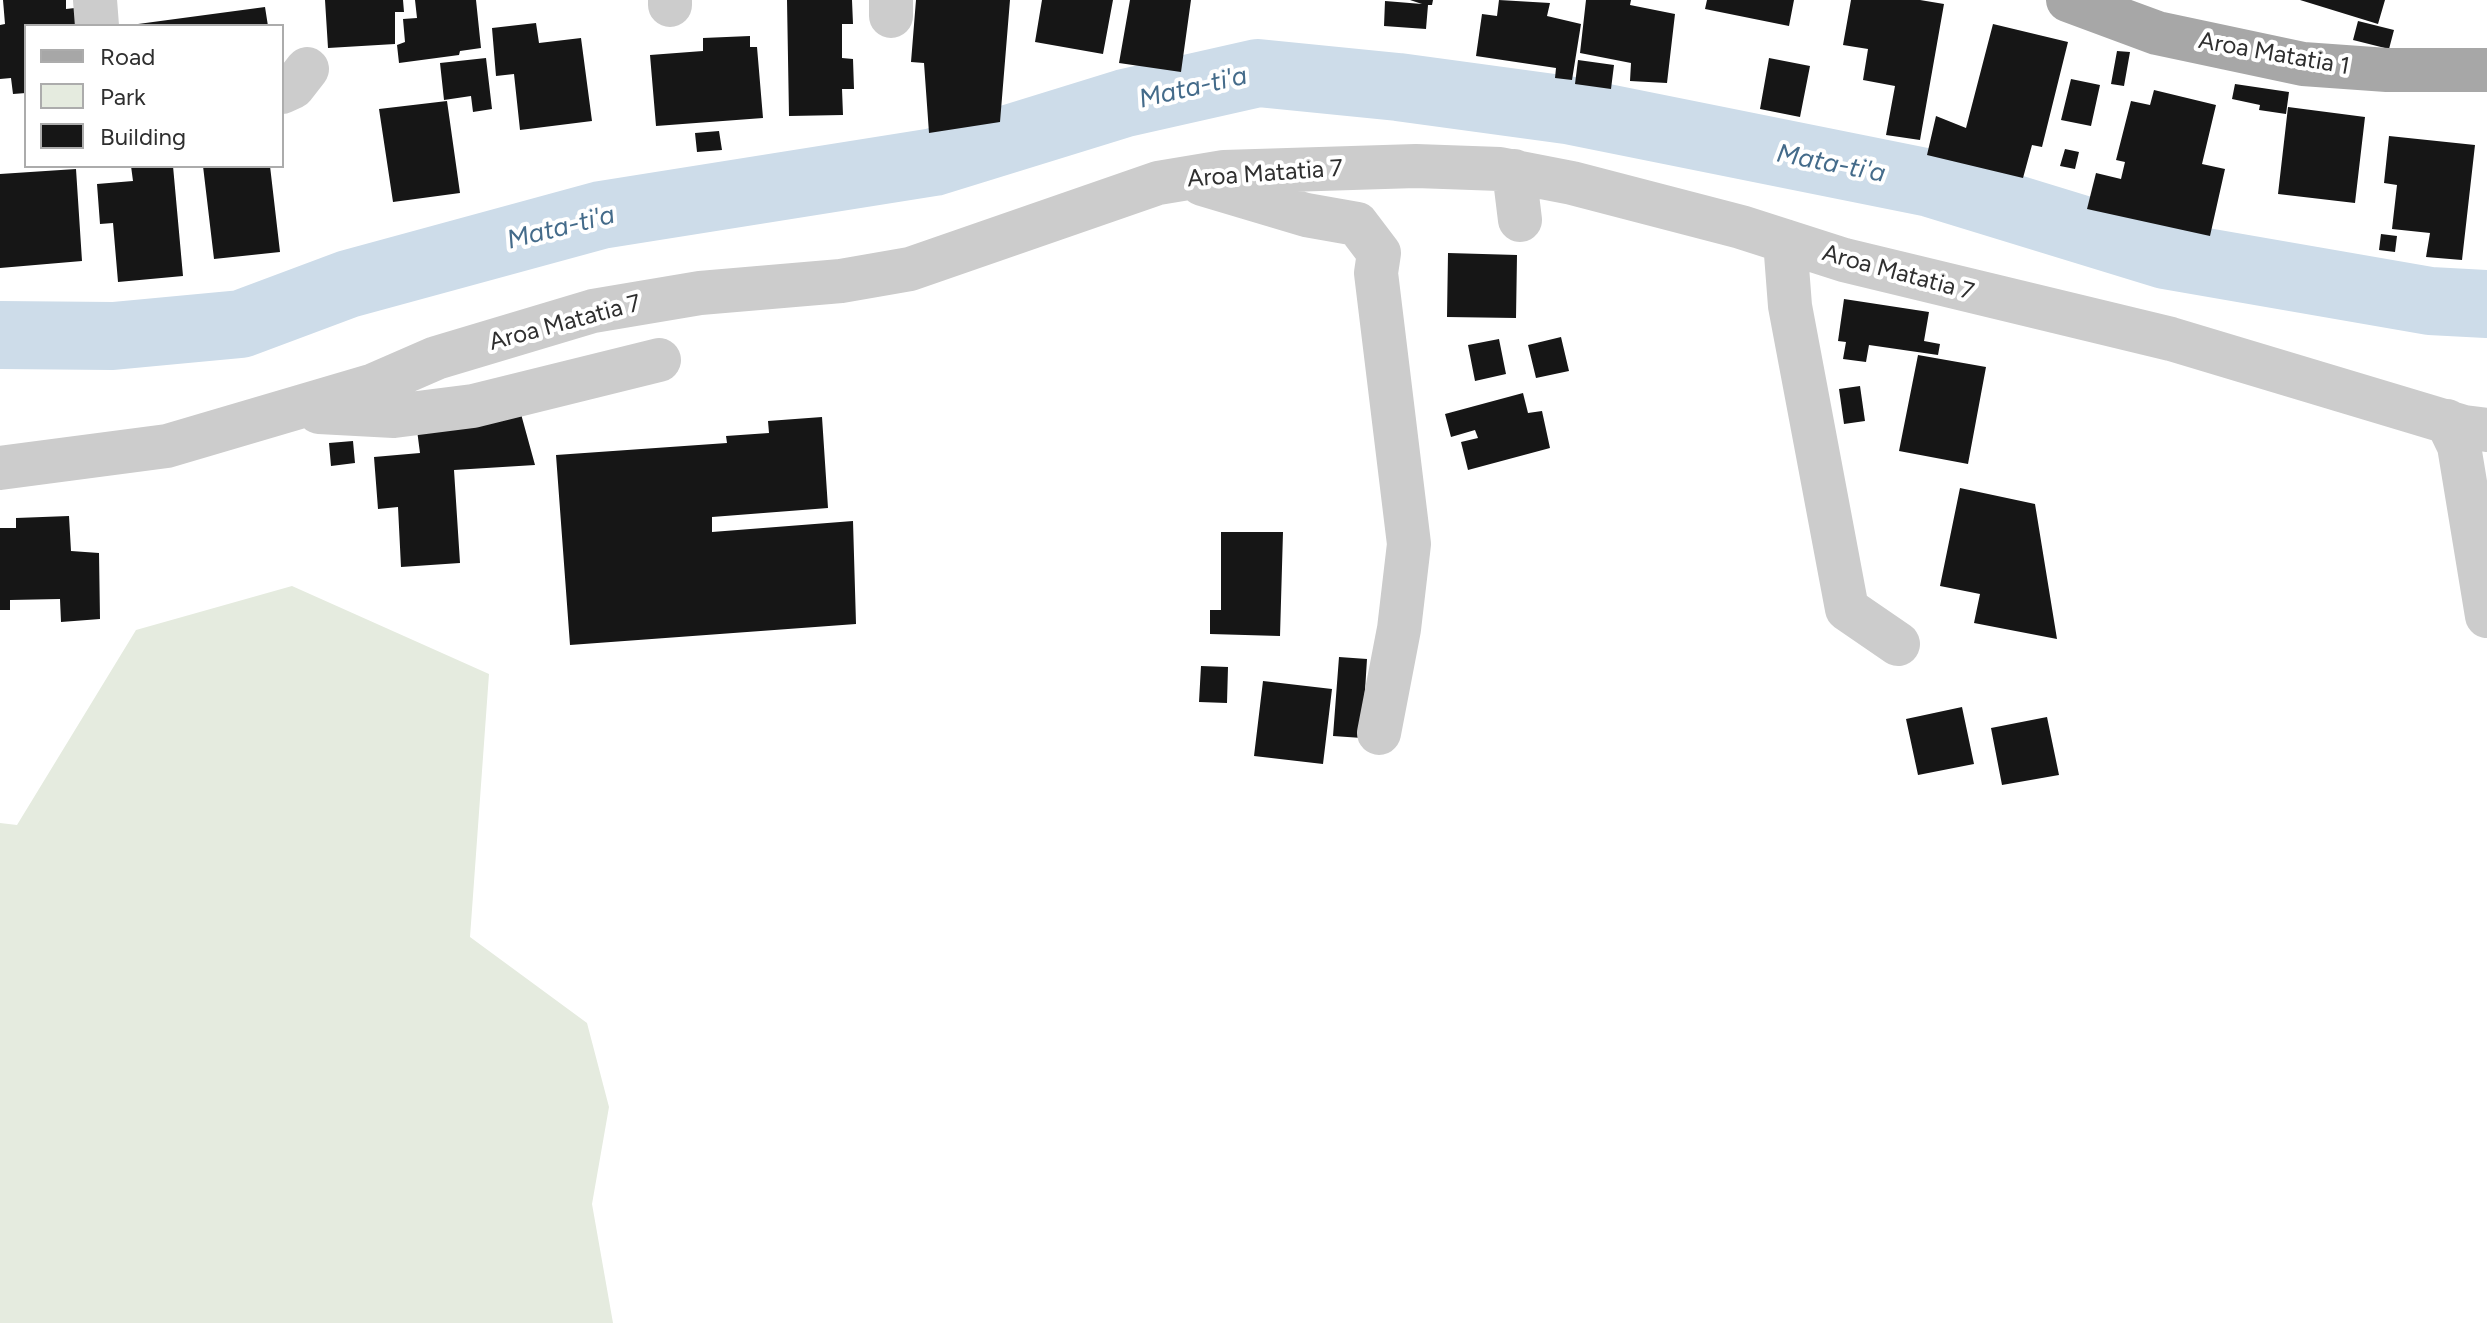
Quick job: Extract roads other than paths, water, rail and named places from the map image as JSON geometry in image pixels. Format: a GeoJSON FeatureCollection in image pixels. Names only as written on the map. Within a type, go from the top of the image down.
{"type":"FeatureCollection","features":[{"type":"Feature","properties":{"kind":"main road","name":"Aroa Matatia 1"},"geometry":{"type":"LineString","coordinates":[[2068,0],[2157,33],[2303,64],[2400,71],[2487,70]]}},
{"type":"Feature","properties":{"kind":"street"},"geometry":{"type":"LineString","coordinates":[[95,0],[97,24]]}},
{"type":"Feature","properties":{"kind":"street","name":"Aroa Matatia 7"},"geometry":{"type":"LineString","coordinates":[[0,468],[167,446],[374,385],[436,358],[593,311],[688,295],[828,282],[910,269],[1092,204],[1184,178],[1224,172],[1416,166],[1514,171],[1741,227],[1962,290],[2171,339],[2467,426]]}},
{"type":"Feature","properties":{"kind":"street"},"geometry":{"type":"LineString","coordinates":[[1514,171],[1520,220]]}},
{"type":"Feature","properties":{"kind":"street"},"geometry":{"type":"LineString","coordinates":[[1184,178],[1306,215],[1357,224],[1379,253],[1376,273],[1409,544],[1399,629],[1379,733]]}},
{"type":"Feature","properties":{"kind":"street"},"geometry":{"type":"LineString","coordinates":[[1785,241],[1790,306],[1847,609],[1898,644]]}},
{"type":"Feature","properties":{"kind":"street"},"geometry":{"type":"LineString","coordinates":[[301,406],[302,411],[394,416],[473,406],[659,360]]}},
{"type":"Feature","properties":{"kind":"street"},"geometry":{"type":"LineString","coordinates":[[2467,426],[2459,446],[2487,616]]}},
{"type":"Feature","properties":{"kind":"waterway","name":"Mata-ti'a"},"geometry":{"type":"LineString","coordinates":[[0,335],[113,336],[241,324],[348,284],[601,215],[934,162],[1125,103],[1258,73],[1398,87],[1567,110],[1930,183],[2165,255],[2430,301],[2487,304]]}}]}
